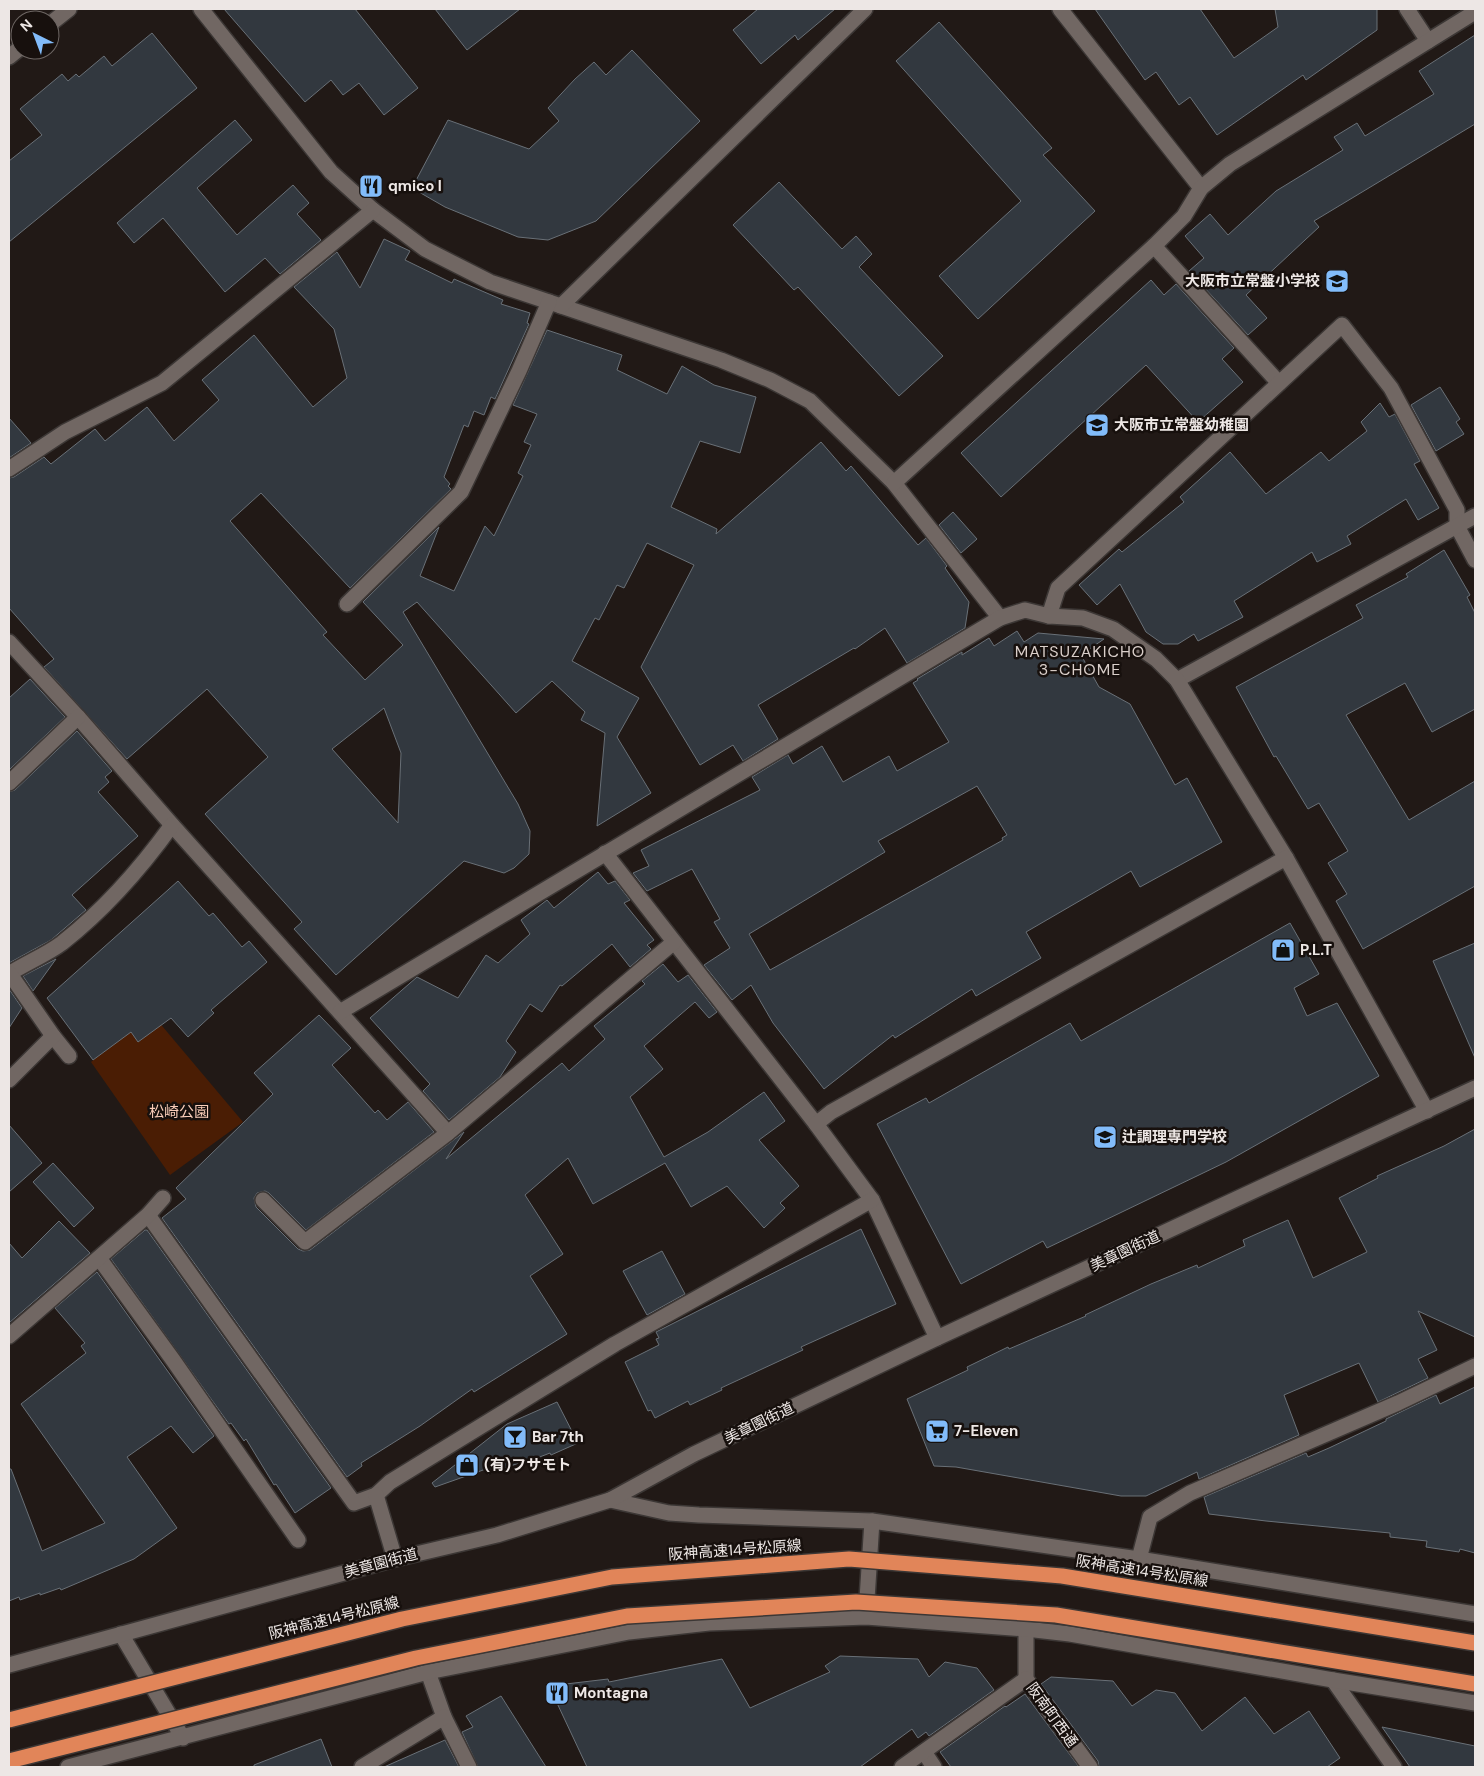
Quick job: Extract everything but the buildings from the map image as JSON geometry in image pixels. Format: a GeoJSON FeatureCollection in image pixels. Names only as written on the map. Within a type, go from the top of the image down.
{"type":"FeatureCollection","features":[{"type":"Feature","properties":{"kind":"highway","name":"阪神高速14号松原線"},"geometry":{"type":"LineString","coordinates":[[9,1720],[402,1619],[612,1577],[848,1559],[1062,1576],[1475,1643]]}},
{"type":"Feature","properties":{"kind":"highway"},"geometry":{"type":"LineString","coordinates":[[9,1761],[416,1658],[626,1616],[856,1602],[1056,1615],[1475,1684]]}},
{"type":"Feature","properties":{"kind":"street"},"geometry":{"type":"LineString","coordinates":[[202,9],[331,172],[373,210],[425,249],[490,282],[721,360],[770,380],[810,401],[894,484],[1000,618]]}},
{"type":"Feature","properties":{"kind":"street"},"geometry":{"type":"LineString","coordinates":[[347,604],[461,492],[519,371],[555,304],[865,9]]}},
{"type":"Feature","properties":{"kind":"street"},"geometry":{"type":"LineString","coordinates":[[1060,9],[1201,188]]}},
{"type":"Feature","properties":{"kind":"street"},"geometry":{"type":"LineString","coordinates":[[1407,9],[1428,42]]}},
{"type":"Feature","properties":{"kind":"street"},"geometry":{"type":"LineString","coordinates":[[894,484],[1154,246],[1184,216],[1201,188],[1230,164],[1475,12]]}},
{"type":"Feature","properties":{"kind":"street"},"geometry":{"type":"LineString","coordinates":[[9,470],[65,432],[162,383],[373,210]]}},
{"type":"Feature","properties":{"kind":"street"},"geometry":{"type":"LineString","coordinates":[[1154,246],[1280,383]]}},
{"type":"Feature","properties":{"kind":"street"},"geometry":{"type":"LineString","coordinates":[[1049,616],[1058,588],[1342,325],[1390,388],[1457,510],[1457,526],[1475,560]]}},
{"type":"Feature","properties":{"kind":"street"},"geometry":{"type":"LineString","coordinates":[[1177,680],[1475,516]]}},
{"type":"Feature","properties":{"kind":"street"},"geometry":{"type":"LineString","coordinates":[[340,1012],[1000,618],[1024,610],[1049,616],[1083,618],[1113,629],[1156,659],[1177,680],[1286,858],[1410,1084],[1427,1111]]}},
{"type":"Feature","properties":{"kind":"street"},"geometry":{"type":"LineString","coordinates":[[9,642],[448,1133]]}},
{"type":"Feature","properties":{"kind":"street"},"geometry":{"type":"LineString","coordinates":[[9,783],[78,717]]}},
{"type":"Feature","properties":{"kind":"street"},"geometry":{"type":"LineString","coordinates":[[69,1056],[9,974],[61,943],[100,908],[146,860],[172,825]]}},
{"type":"Feature","properties":{"kind":"street"},"geometry":{"type":"LineString","coordinates":[[605,854],[816,1124],[872,1200],[937,1338]]}},
{"type":"Feature","properties":{"kind":"street"},"geometry":{"type":"LineString","coordinates":[[816,1124],[831,1112],[1286,858]]}},
{"type":"Feature","properties":{"kind":"street"},"geometry":{"type":"LineString","coordinates":[[264,1200],[305,1242],[448,1133],[674,942]]}},
{"type":"Feature","properties":{"kind":"street"},"geometry":{"type":"LineString","coordinates":[[9,1080],[53,1036]]}},
{"type":"Feature","properties":{"kind":"street","name":"美章園街道"},"geometry":{"type":"LineString","coordinates":[[9,1665],[395,1559],[497,1536],[610,1500],[694,1454],[937,1338],[1475,1088]]}},
{"type":"Feature","properties":{"kind":"street"},"geometry":{"type":"LineString","coordinates":[[9,1336],[148,1215],[163,1198]]}},
{"type":"Feature","properties":{"kind":"street"},"geometry":{"type":"LineString","coordinates":[[148,1215],[354,1503],[376,1495],[390,1482],[615,1344],[872,1200]]}},
{"type":"Feature","properties":{"kind":"street"},"geometry":{"type":"LineString","coordinates":[[99,1258],[298,1540]]}},
{"type":"Feature","properties":{"kind":"street"},"geometry":{"type":"LineString","coordinates":[[1138,1559],[1150,1517],[1190,1493],[1398,1403],[1475,1366]]}},
{"type":"Feature","properties":{"kind":"street"},"geometry":{"type":"LineString","coordinates":[[376,1495],[395,1559]]}},
{"type":"Feature","properties":{"kind":"street"},"geometry":{"type":"LineString","coordinates":[[610,1500],[669,1512],[699,1515],[872,1521],[1138,1559],[1475,1614]]}},
{"type":"Feature","properties":{"kind":"street"},"geometry":{"type":"LineString","coordinates":[[866,1617],[872,1521]]}},
{"type":"Feature","properties":{"kind":"street"},"geometry":{"type":"LineString","coordinates":[[68,1767],[428,1672],[629,1632],[709,1623],[866,1617],[1026,1629],[1070,1634],[1475,1703]]}},
{"type":"Feature","properties":{"kind":"street","name":"阪南町西通"},"geometry":{"type":"LineString","coordinates":[[1026,1629],[1026,1679],[1090,1767]]}},
{"type":"Feature","properties":{"kind":"street"},"geometry":{"type":"LineString","coordinates":[[121,1634],[183,1738]]}},
{"type":"Feature","properties":{"kind":"street"},"geometry":{"type":"LineString","coordinates":[[428,1672],[444,1717],[470,1767]]}},
{"type":"Feature","properties":{"kind":"street"},"geometry":{"type":"LineString","coordinates":[[902,1767],[1026,1679]]}},
{"type":"Feature","properties":{"kind":"street"},"geometry":{"type":"LineString","coordinates":[[1333,1680],[1394,1767]]}},
{"type":"Feature","properties":{"kind":"street"},"geometry":{"type":"LineString","coordinates":[[362,1767],[444,1717]]}},
{"type":"Feature","properties":{"kind":"street"},"geometry":{"type":"LineString","coordinates":[[924,1752],[934,1767]]}},
{"type":"Feature","properties":{"kind":"green space","name":"松崎公園"},"geometry":{"type":"Polygon","coordinates":[[[152,1014],[243,1122],[170,1175],[91,1062],[152,1014]]]}},
{"type":"Feature","properties":{"kind":"place","name":"qmico l"},"geometry":{"type":"Point","coordinates":[371,186]}},
{"type":"Feature","properties":{"kind":"place","name":"大阪市立常盤小学校"},"geometry":{"type":"Point","coordinates":[1337,281]}},
{"type":"Feature","properties":{"kind":"place","name":"大阪市立常盤幼稚園"},"geometry":{"type":"Point","coordinates":[1097,425]}},
{"type":"Feature","properties":{"kind":"place","name":"P.L.T"},"geometry":{"type":"Point","coordinates":[1283,950]}},
{"type":"Feature","properties":{"kind":"place","name":"辻調理専門学校"},"geometry":{"type":"Point","coordinates":[1105,1137]}},
{"type":"Feature","properties":{"kind":"place","name":"7-Eleven"},"geometry":{"type":"Point","coordinates":[937,1431]}},
{"type":"Feature","properties":{"kind":"place","name":"Bar 7th"},"geometry":{"type":"Point","coordinates":[515,1437]}},
{"type":"Feature","properties":{"kind":"place","name":"(有)フサモト"},"geometry":{"type":"Point","coordinates":[467,1465]}},
{"type":"Feature","properties":{"kind":"place","name":"Montagna"},"geometry":{"type":"Point","coordinates":[557,1693]}},
{"type":"Feature","properties":{"kind":"district","name":"MATSUZAKICHO 3-CHOME"},"geometry":{"type":"Point","coordinates":[1080,660]}}]}
